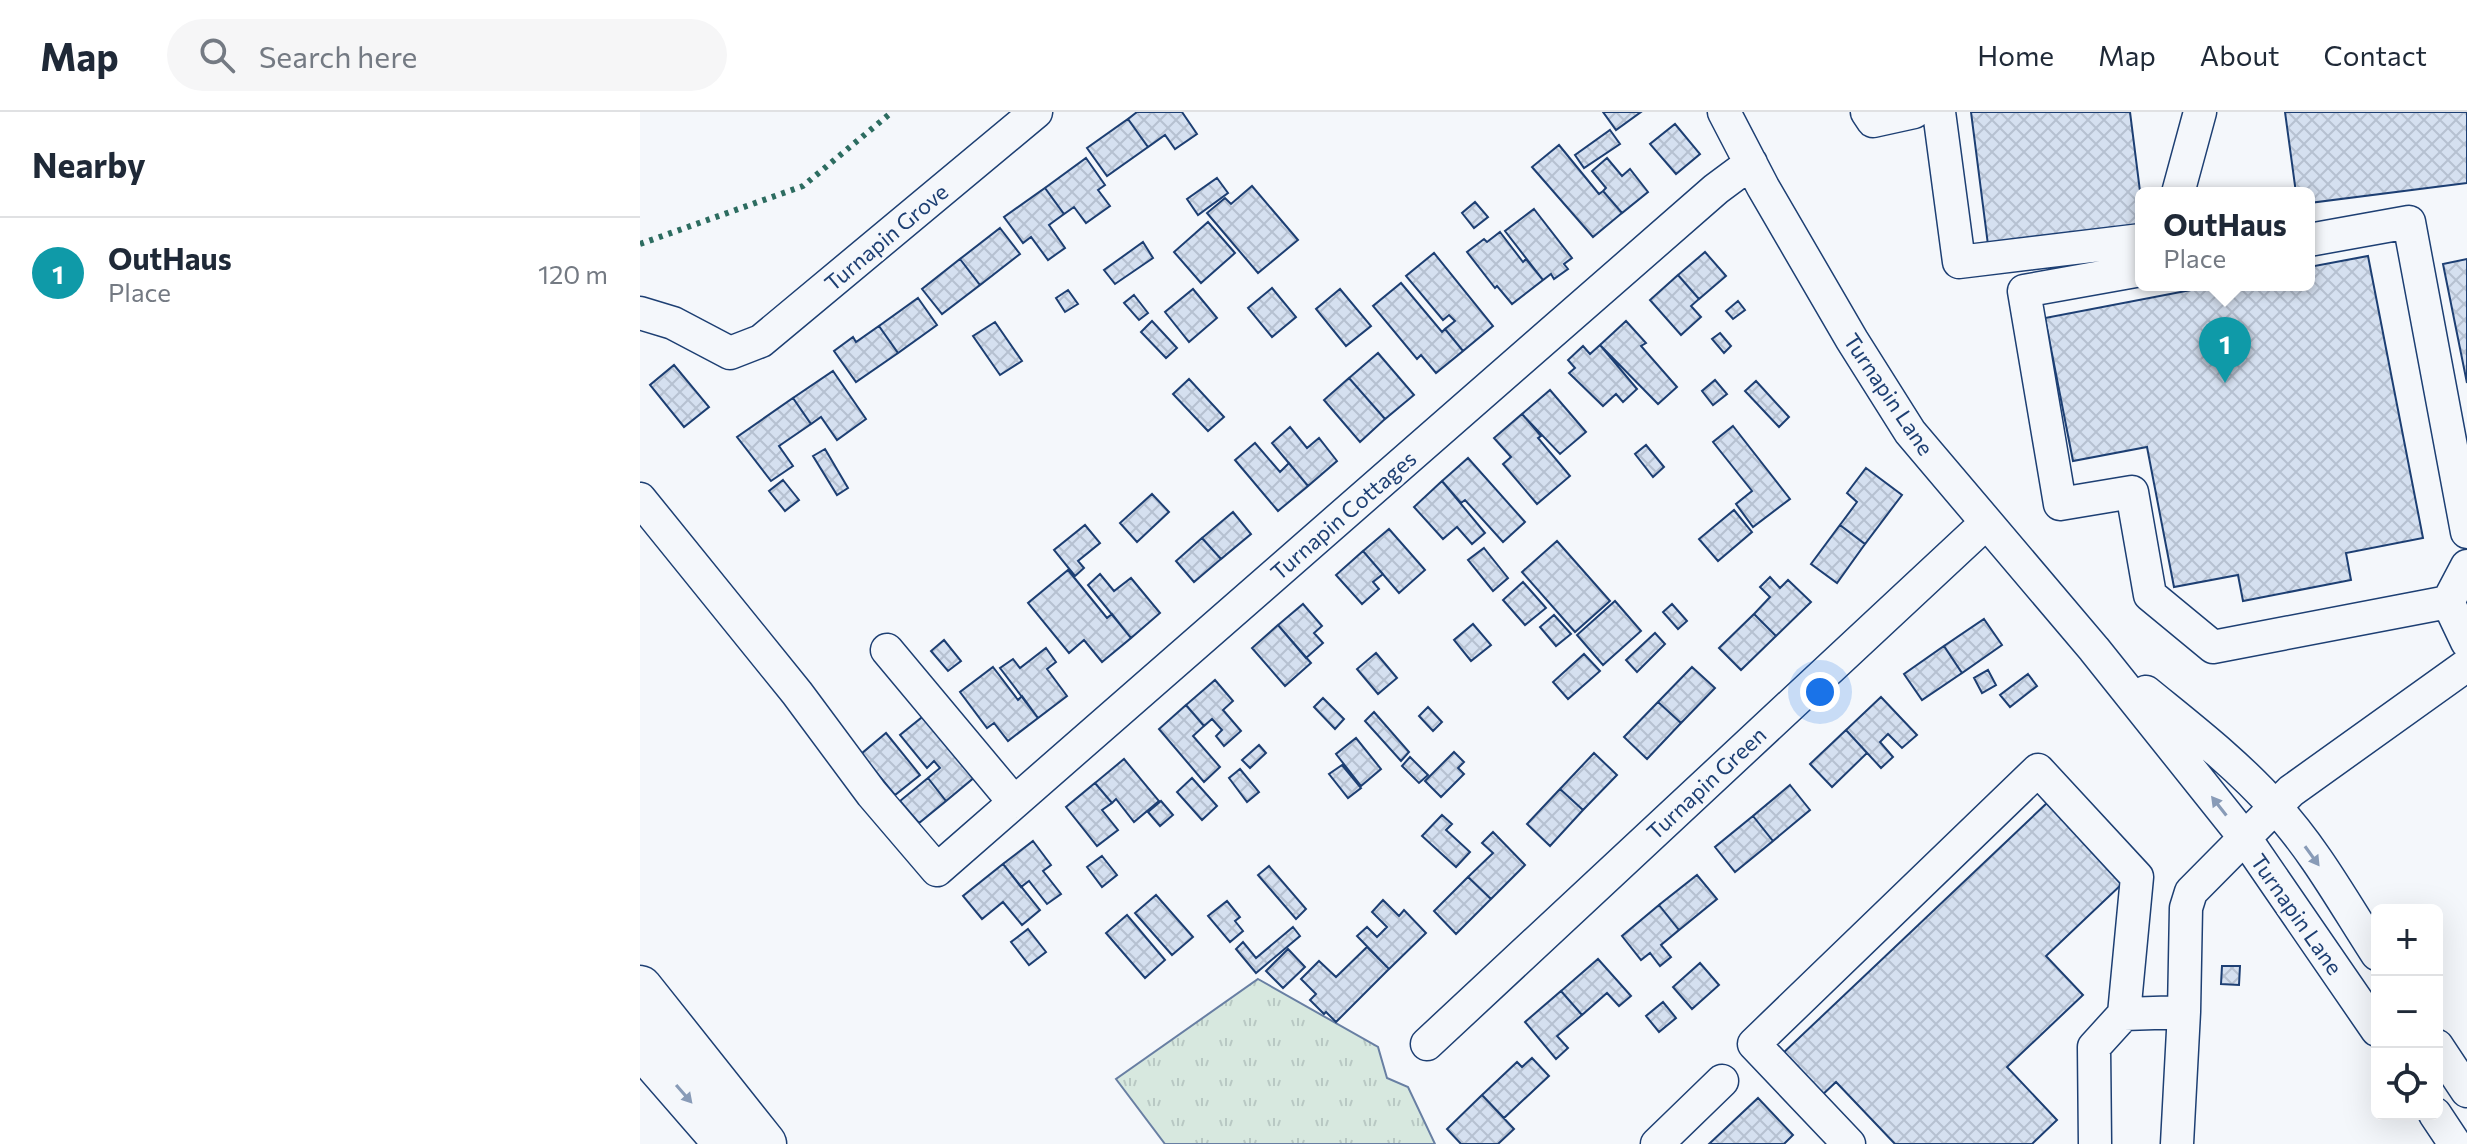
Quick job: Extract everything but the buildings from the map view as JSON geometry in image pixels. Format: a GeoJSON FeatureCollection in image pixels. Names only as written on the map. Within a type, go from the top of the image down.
{"type":"FeatureCollection","features":[{"type":"Feature","properties":{"kind":"highway"},"geometry":{"type":"LineString","coordinates":[[640,988],[764,1144]]}},
{"type":"Feature","properties":{"kind":"highway"},"geometry":{"type":"LineString","coordinates":[[640,1044],[727,1144]]}},
{"type":"Feature","properties":{"kind":"street","name":"Turnapin Grove"},"geometry":{"type":"LineString","coordinates":[[640,313],[673,323],[730,353],[761,341],[1036,112]]}},
{"type":"Feature","properties":{"kind":"street","name":"Turnapin Lane"},"geometry":{"type":"LineString","coordinates":[[1724,112],[1852,340],[1910,432],[2094,649],[2245,838],[2371,1021]]}},
{"type":"Feature","properties":{"kind":"street"},"geometry":{"type":"LineString","coordinates":[[1867,112],[1873,121],[1914,112]]}},
{"type":"Feature","properties":{"kind":"street"},"geometry":{"type":"LineString","coordinates":[[1939,112],[1959,262],[2135,241]]}},
{"type":"Feature","properties":{"kind":"street"},"geometry":{"type":"LineString","coordinates":[[2180,187],[2200,112]]}},
{"type":"Feature","properties":{"kind":"street","name":"Turnapin Cottages"},"geometry":{"type":"LineString","coordinates":[[640,499],[797,693],[872,794],[937,870],[1704,199],[1751,163]]}},
{"type":"Feature","properties":{"kind":"street"},"geometry":{"type":"LineString","coordinates":[[2315,239],[2409,222],[2467,532]]}},
{"type":"Feature","properties":{"kind":"street"},"geometry":{"type":"LineString","coordinates":[[2135,271],[2024,291],[2060,504],[2132,492],[2150,595],[2213,647],[2448,602]]}},
{"type":"Feature","properties":{"kind":"street","name":"Turnapin Green"},"geometry":{"type":"LineString","coordinates":[[1427,1044],[1986,523]]}},
{"type":"Feature","properties":{"kind":"street"},"geometry":{"type":"LineString","coordinates":[[2448,602],[2467,566]]}},
{"type":"Feature","properties":{"kind":"street"},"geometry":{"type":"LineString","coordinates":[[2448,602],[2467,642]]}},
{"type":"Feature","properties":{"kind":"street","name":"Turnapin Lane"},"geometry":{"type":"LineString","coordinates":[[2094,649],[2220,753],[2276,807],[2371,945]]}},
{"type":"Feature","properties":{"kind":"street"},"geometry":{"type":"LineString","coordinates":[[887,650],[1014,802]]}},
{"type":"Feature","properties":{"kind":"street"},"geometry":{"type":"LineString","coordinates":[[2177,1144],[2186,908],[2191,892],[2291,791],[2467,665]]}},
{"type":"Feature","properties":{"kind":"street"},"geometry":{"type":"LineString","coordinates":[[1849,1144],[1754,1044],[2038,770],[2137,877],[2124,1014],[2094,1047],[2095,1144]]}},
{"type":"Feature","properties":{"kind":"street"},"geometry":{"type":"LineString","coordinates":[[2124,1014],[2184,1012]]}},
{"type":"Feature","properties":{"kind":"street"},"geometry":{"type":"LineString","coordinates":[[2438,1048],[2467,1091]]}},
{"type":"Feature","properties":{"kind":"street"},"geometry":{"type":"LineString","coordinates":[[1657,1144],[1722,1081]]}},
{"type":"Feature","properties":{"kind":"street"},"geometry":{"type":"LineString","coordinates":[[2439,1120],[2455,1144]]}},
{"type":"Feature","properties":{"kind":"green space"},"geometry":{"type":"Polygon","coordinates":[[[1258,979],[1378,1047],[1387,1078],[1408,1087],[1435,1144],[1165,1144],[1116,1079],[1258,979]]]}},
{"type":"Feature","properties":{"kind":"hedge"},"geometry":{"type":"LineString","coordinates":[[640,244],[803,186],[892,112]]}},
{"type":"Feature","properties":{"kind":"place","name":"OutHaus"},"geometry":{"type":"Point","coordinates":[2225,383]}}]}
